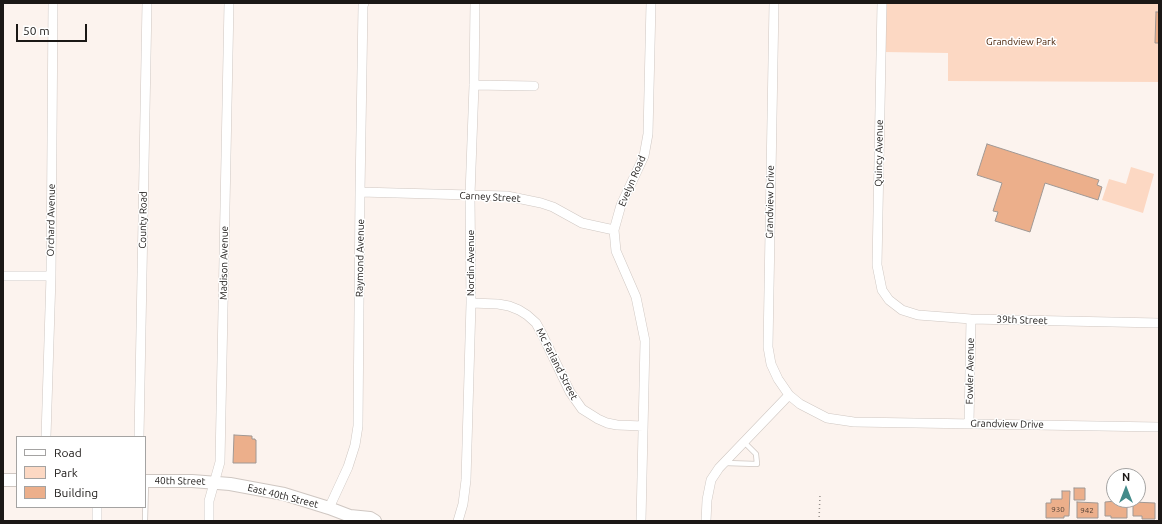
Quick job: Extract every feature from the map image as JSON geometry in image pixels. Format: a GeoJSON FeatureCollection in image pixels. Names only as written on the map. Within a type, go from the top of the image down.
{"type":"FeatureCollection","features":[{"type":"Feature","properties":{"kind":"main road"},"geometry":{"type":"LineString","coordinates":[[3,480],[16,480]]}},
{"type":"Feature","properties":{"kind":"main road","name":"40th Street"},"geometry":{"type":"LineString","coordinates":[[146,481],[214,482]]}},
{"type":"Feature","properties":{"kind":"main road","name":"East 40th Street"},"geometry":{"type":"LineString","coordinates":[[214,482],[269,491],[329,508],[346,517],[370,518],[375,521]]}},
{"type":"Feature","properties":{"kind":"street","name":"Orchard Avenue"},"geometry":{"type":"LineString","coordinates":[[46,436],[51,276],[53,3]]}},
{"type":"Feature","properties":{"kind":"street","name":"County Road"},"geometry":{"type":"LineString","coordinates":[[139,436],[146,3]]}},
{"type":"Feature","properties":{"kind":"street","name":"Madison Avenue"},"geometry":{"type":"LineString","coordinates":[[209,521],[209,501],[220,462],[229,3]]}},
{"type":"Feature","properties":{"kind":"street","name":"Raymond Avenue"},"geometry":{"type":"LineString","coordinates":[[329,508],[348,467],[355,445],[358,426],[360,192],[364,3]]}},
{"type":"Feature","properties":{"kind":"street","name":"Nordin Avenue"},"geometry":{"type":"LineString","coordinates":[[458,521],[463,504],[466,480],[471,303],[470,195],[475,3]]}},
{"type":"Feature","properties":{"kind":"street","name":"Evelyn Road"},"geometry":{"type":"LineString","coordinates":[[641,521],[645,340],[636,297],[616,251],[614,230],[621,205],[644,156],[648,134],[651,3]]}},
{"type":"Feature","properties":{"kind":"street","name":"Grandview Drive"},"geometry":{"type":"LineString","coordinates":[[774,3],[768,347],[771,364],[778,379],[790,395],[800,404],[815,412],[827,418],[840,421],[1159,427]]}},
{"type":"Feature","properties":{"kind":"street","name":"Quincy Avenue"},"geometry":{"type":"LineString","coordinates":[[882,3],[877,265],[882,290],[889,300]]}},
{"type":"Feature","properties":{"kind":"street"},"geometry":{"type":"LineString","coordinates":[[474,85],[534,86]]}},
{"type":"Feature","properties":{"kind":"street","name":"Carney Street"},"geometry":{"type":"LineString","coordinates":[[360,192],[507,196],[525,198],[553,208],[582,223],[614,230]]}},
{"type":"Feature","properties":{"kind":"street"},"geometry":{"type":"LineString","coordinates":[[3,276],[51,276]]}},
{"type":"Feature","properties":{"kind":"street","name":"39th Street"},"geometry":{"type":"LineString","coordinates":[[889,300],[902,310],[918,315],[971,319],[1159,323]]}},
{"type":"Feature","properties":{"kind":"street","name":"Mc Farland Street"},"geometry":{"type":"LineString","coordinates":[[471,303],[509,306],[527,315],[536,323],[570,392],[582,408],[598,419],[607,423],[643,426]]}},
{"type":"Feature","properties":{"kind":"street","name":"Fowler Avenue"},"geometry":{"type":"LineString","coordinates":[[969,423],[971,319]]}},
{"type":"Feature","properties":{"kind":"street"},"geometry":{"type":"LineString","coordinates":[[706,521],[707,500],[711,480],[724,463],[790,395]]}},
{"type":"Feature","properties":{"kind":"street"},"geometry":{"type":"LineString","coordinates":[[97,508],[97,521]]}},
{"type":"Feature","properties":{"kind":"lane"},"geometry":{"type":"LineString","coordinates":[[724,463],[757,464],[756,454],[744,442]]}},
{"type":"Feature","properties":{"kind":"lane"},"geometry":{"type":"LineString","coordinates":[[145,508],[145,521]]}},
{"type":"Feature","properties":{"kind":"path"},"geometry":{"type":"LineString","coordinates":[[819,521],[820,494]]}},
{"type":"Feature","properties":{"kind":"green space","name":"Grandview Park"},"geometry":{"type":"Polygon","coordinates":[[[886,3],[1159,3],[1159,82],[948,81],[948,53],[884,52],[886,3]]]}},
{"type":"Feature","properties":{"kind":"green space"},"geometry":{"type":"Polygon","coordinates":[[[1131,167],[1154,174],[1143,213],[1102,200],[1109,179],[1126,184],[1131,167]]]}},
{"type":"Feature","properties":{"kind":"building"},"geometry":{"type":"Polygon","coordinates":[[[1156,12],[1159,12],[1159,43],[1155,43],[1156,12]]]}},
{"type":"Feature","properties":{"kind":"building"},"geometry":{"type":"Polygon","coordinates":[[[987,144],[1099,180],[1097,185],[1102,187],[1098,200],[1045,183],[1030,232],[995,221],[998,212],[993,211],[1002,183],[977,175],[987,144]]]}},
{"type":"Feature","properties":{"kind":"building"},"geometry":{"type":"Polygon","coordinates":[[[234,435],[252,436],[252,439],[256,440],[256,463],[233,463],[234,435]]]}},
{"type":"Feature","properties":{"kind":"building"},"geometry":{"type":"Polygon","coordinates":[[[1074,488],[1085,488],[1085,500],[1074,500],[1074,488]]]}},
{"type":"Feature","properties":{"kind":"building"},"geometry":{"type":"Polygon","coordinates":[[[1062,491],[1070,491],[1069,516],[1064,516],[1064,518],[1046,518],[1046,503],[1051,503],[1051,499],[1062,499],[1062,491]]]}},
{"type":"Feature","properties":{"kind":"building"},"geometry":{"type":"Polygon","coordinates":[[[1077,502],[1098,503],[1098,518],[1077,518],[1077,502]]]}},
{"type":"Feature","properties":{"kind":"building"},"geometry":{"type":"Polygon","coordinates":[[[1105,502],[1106,508],[1127,508],[1127,518],[1111,518],[1111,516],[1105,516],[1105,502]]]}},
{"type":"Feature","properties":{"kind":"building"},"geometry":{"type":"Polygon","coordinates":[[[1146,503],[1155,503],[1155,519],[1142,519],[1142,516],[1133,516],[1133,508],[1146,508],[1146,503]]]}}]}
